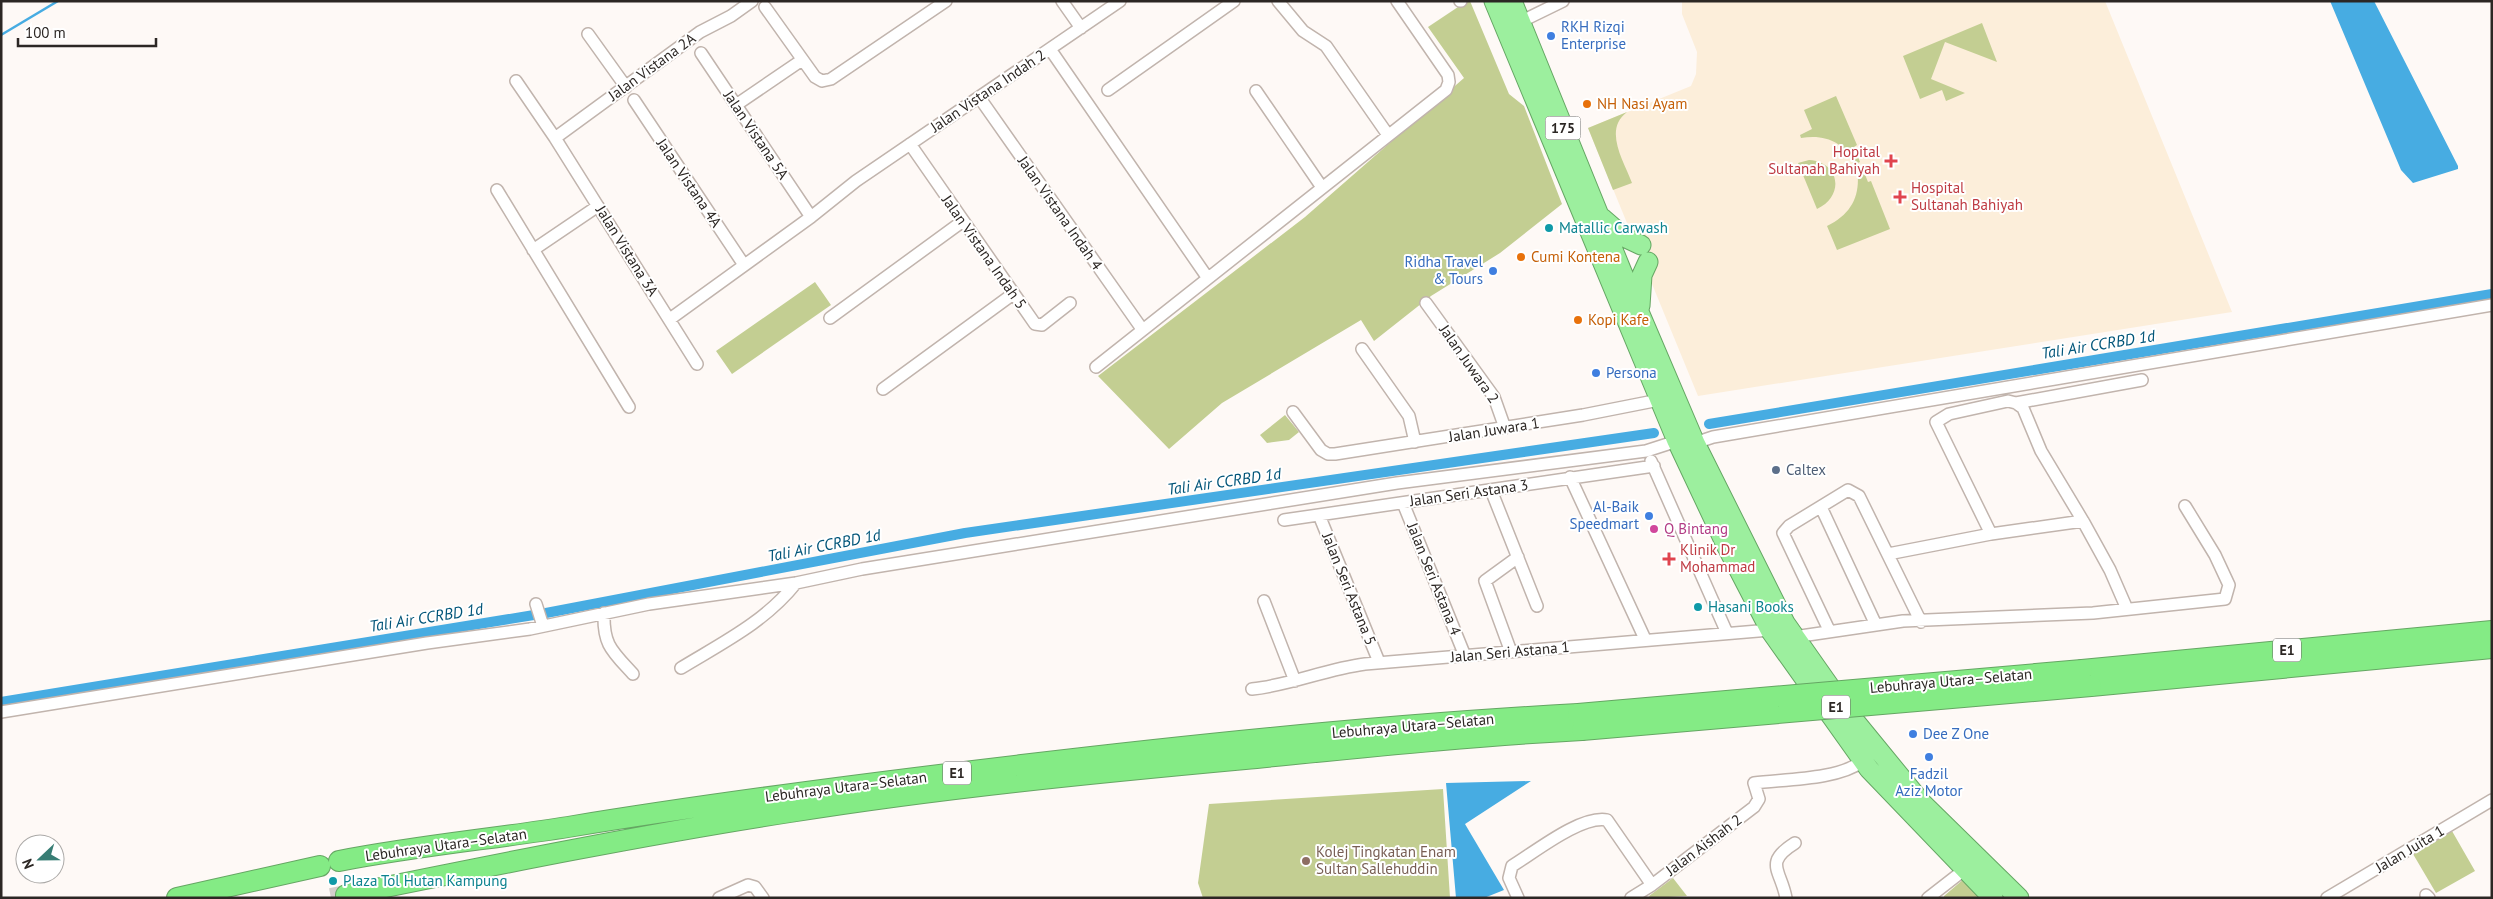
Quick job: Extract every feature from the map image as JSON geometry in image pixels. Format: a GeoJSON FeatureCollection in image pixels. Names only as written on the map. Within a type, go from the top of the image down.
{"type":"FeatureCollection","features":[{"type":"Feature","properties":{"kind":"highway","name":"175"},"geometry":{"type":"LineString","coordinates":[[1494,1],[1612,267],[1659,400],[1686,442],[1794,637],[1849,714],[1921,802],[2019,898]]}},
{"type":"Feature","properties":{"kind":"highway","name":"175"},"geometry":{"type":"LineString","coordinates":[[1512,1],[1598,213],[1612,267],[1640,314],[1686,442],[1727,547],[1770,630],[1863,761],[1891,794],[1993,898]]}},
{"type":"Feature","properties":{"kind":"highway"},"geometry":{"type":"LineString","coordinates":[[1598,213],[1614,229],[1645,253],[1640,314]]}},
{"type":"Feature","properties":{"kind":"highway","name":"Lebuhraya Utara–Selatan"},"geometry":{"type":"LineString","coordinates":[[2086,678],[2492,631]]}},
{"type":"Feature","properties":{"kind":"highway","name":"Lebuhraya Utara–Selatan"},"geometry":{"type":"LineString","coordinates":[[346,895],[690,829],[897,797],[1075,775],[1410,743],[1580,722],[2086,678],[2492,648]]}},
{"type":"Feature","properties":{"kind":"highway","name":"Lebuhraya Utara–Selatan"},"geometry":{"type":"LineString","coordinates":[[339,861],[406,849],[520,835],[856,784],[1117,754],[1432,722],[1580,722]]}},
{"type":"Feature","properties":{"kind":"highway"},"geometry":{"type":"LineString","coordinates":[[177,898],[320,866]]}},
{"type":"Feature","properties":{"kind":"street","name":"Jalan Vistana 2A"},"geometry":{"type":"LineString","coordinates":[[555,138],[700,32],[731,16],[752,1]]}},
{"type":"Feature","properties":{"kind":"street"},"geometry":{"type":"LineString","coordinates":[[765,7],[815,77],[822,81],[832,79],[946,1]]}},
{"type":"Feature","properties":{"kind":"street"},"geometry":{"type":"LineString","coordinates":[[1062,1],[1081,28]]}},
{"type":"Feature","properties":{"kind":"street","name":"Jalan Vistana Indah 2"},"geometry":{"type":"LineString","coordinates":[[670,319],[856,181],[1120,1]]}},
{"type":"Feature","properties":{"kind":"street"},"geometry":{"type":"LineString","coordinates":[[1108,90],[1234,1]]}},
{"type":"Feature","properties":{"kind":"street"},"geometry":{"type":"LineString","coordinates":[[1278,1],[1292,20],[1308,35],[1326,46],[1388,135]]}},
{"type":"Feature","properties":{"kind":"street"},"geometry":{"type":"LineString","coordinates":[[1096,367],[1207,277],[1446,90],[1449,82],[1443,67],[1397,1]]}},
{"type":"Feature","properties":{"kind":"street"},"geometry":{"type":"LineString","coordinates":[[1520,22],[1564,1]]}},
{"type":"Feature","properties":{"kind":"street"},"geometry":{"type":"LineString","coordinates":[[588,34],[626,87]]}},
{"type":"Feature","properties":{"kind":"street"},"geometry":{"type":"LineString","coordinates":[[1050,49],[1207,277]]}},
{"type":"Feature","properties":{"kind":"street","name":"Jalan Vistana 5A"},"geometry":{"type":"LineString","coordinates":[[701,53],[811,216]]}},
{"type":"Feature","properties":{"kind":"street"},"geometry":{"type":"LineString","coordinates":[[736,106],[802,60]]}},
{"type":"Feature","properties":{"kind":"street","name":"Jalan Vistana 3A"},"geometry":{"type":"LineString","coordinates":[[516,81],[555,138],[697,364]]}},
{"type":"Feature","properties":{"kind":"street"},"geometry":{"type":"LineString","coordinates":[[1256,91],[1322,186]]}},
{"type":"Feature","properties":{"kind":"street","name":"Jalan Vistana Indah 4"},"geometry":{"type":"LineString","coordinates":[[979,97],[1142,329]]}},
{"type":"Feature","properties":{"kind":"street","name":"Jalan Vistana 4A"},"geometry":{"type":"LineString","coordinates":[[634,100],[744,265]]}},
{"type":"Feature","properties":{"kind":"street","name":"Jalan Vistana Indah 5"},"geometry":{"type":"LineString","coordinates":[[910,144],[1037,326],[1042,325],[1070,303]]}},
{"type":"Feature","properties":{"kind":"street"},"geometry":{"type":"LineString","coordinates":[[497,190],[629,407]]}},
{"type":"Feature","properties":{"kind":"street"},"geometry":{"type":"LineString","coordinates":[[534,250],[598,206]]}},
{"type":"Feature","properties":{"kind":"street"},"geometry":{"type":"LineString","coordinates":[[830,318],[963,221]]}},
{"type":"Feature","properties":{"kind":"street"},"geometry":{"type":"LineString","coordinates":[[883,389],[1014,294]]}},
{"type":"Feature","properties":{"kind":"street","name":"Jalan Juwara 2"},"geometry":{"type":"LineString","coordinates":[[1426,303],[1494,397],[1506,428]]}},
{"type":"Feature","properties":{"kind":"street"},"geometry":{"type":"LineString","coordinates":[[1,712],[388,649],[539,615],[604,613],[686,598],[796,583],[862,569],[1397,483],[1646,451],[1713,437],[1963,393],[2492,305]]}},
{"type":"Feature","properties":{"kind":"street"},"geometry":{"type":"LineString","coordinates":[[1362,349],[1409,416],[1415,442]]}},
{"type":"Feature","properties":{"kind":"street"},"geometry":{"type":"LineString","coordinates":[[2016,403],[2142,380]]}},
{"type":"Feature","properties":{"kind":"street","name":"Jalan Juwara 1"},"geometry":{"type":"LineString","coordinates":[[1293,412],[1311,439],[1328,454],[1341,454],[1633,407],[1659,400]]}},
{"type":"Feature","properties":{"kind":"street"},"geometry":{"type":"LineString","coordinates":[[1991,534],[1936,422],[1949,414],[2008,401],[2016,403],[2023,408],[2041,451],[2110,570],[2127,609]]}},
{"type":"Feature","properties":{"kind":"street"},"geometry":{"type":"LineString","coordinates":[[1646,451],[1727,633]]}},
{"type":"Feature","properties":{"kind":"street","name":"Jalan Seri Astana 3"},"geometry":{"type":"LineString","coordinates":[[1284,520],[1654,466]]}},
{"type":"Feature","properties":{"kind":"street"},"geometry":{"type":"LineString","coordinates":[[1570,478],[1645,639]]}},
{"type":"Feature","properties":{"kind":"street"},"geometry":{"type":"LineString","coordinates":[[1490,490],[1537,606]]}},
{"type":"Feature","properties":{"kind":"street"},"geometry":{"type":"LineString","coordinates":[[1829,630],[1783,533],[1789,526],[1848,490],[1852,490],[1858,496],[1921,622]]}},
{"type":"Feature","properties":{"kind":"street","name":"Jalan Seri Astana 4"},"geometry":{"type":"LineString","coordinates":[[1403,502],[1465,656]]}},
{"type":"Feature","properties":{"kind":"street"},"geometry":{"type":"LineString","coordinates":[[1794,637],[1829,630],[1903,621],[1921,622],[2127,609],[2225,599],[2229,585],[2185,506]]}},
{"type":"Feature","properties":{"kind":"street"},"geometry":{"type":"LineString","coordinates":[[1821,507],[1876,625]]}},
{"type":"Feature","properties":{"kind":"street","name":"Jalan Seri Astana 5"},"geometry":{"type":"LineString","coordinates":[[1319,515],[1379,662]]}},
{"type":"Feature","properties":{"kind":"street"},"geometry":{"type":"LineString","coordinates":[[1888,554],[1991,534],[2083,521]]}},
{"type":"Feature","properties":{"kind":"street"},"geometry":{"type":"LineString","coordinates":[[1511,652],[1484,581],[1518,557]]}},
{"type":"Feature","properties":{"kind":"street"},"geometry":{"type":"LineString","coordinates":[[681,668],[730,641],[776,604],[796,583]]}},
{"type":"Feature","properties":{"kind":"street"},"geometry":{"type":"LineString","coordinates":[[1264,601],[1295,681]]}},
{"type":"Feature","properties":{"kind":"street"},"geometry":{"type":"LineString","coordinates":[[604,613],[603,630],[607,642],[633,674]]}},
{"type":"Feature","properties":{"kind":"street","name":"Jalan Seri Astana 1"},"geometry":{"type":"LineString","coordinates":[[1252,689],[1295,681],[1337,668],[1379,662],[1770,630]]}},
{"type":"Feature","properties":{"kind":"street","name":"Jalan Aishah 2"},"geometry":{"type":"LineString","coordinates":[[1631,898],[1652,886],[1754,807],[1759,799],[1754,783],[1836,773],[1851,769],[1863,761]]}},
{"type":"Feature","properties":{"kind":"street","name":"Jalan Juita 1"},"geometry":{"type":"LineString","coordinates":[[2327,898],[2492,800]]}},
{"type":"Feature","properties":{"kind":"street"},"geometry":{"type":"LineString","coordinates":[[1518,898],[1509,878],[1512,866],[1581,824],[1596,819],[1608,820],[1652,886]]}},
{"type":"Feature","properties":{"kind":"street"},"geometry":{"type":"LineString","coordinates":[[1786,898],[1776,868],[1777,860],[1783,850],[1795,843]]}},
{"type":"Feature","properties":{"kind":"street"},"geometry":{"type":"LineString","coordinates":[[1928,898],[1964,870]]}},
{"type":"Feature","properties":{"kind":"street"},"geometry":{"type":"LineString","coordinates":[[720,898],[748,885],[755,887],[763,898]]}},
{"type":"Feature","properties":{"kind":"shaded area","name":"Hospital Sultanah Bahiyah"},"geometry":{"type":"Polygon","coordinates":[[[1682,1],[2105,1],[2232,312],[1698,396],[1588,128],[1691,86],[1696,74],[1697,52],[1682,14],[1682,1]]]}},
{"type":"Feature","properties":{"kind":"green space"},"geometry":{"type":"Polygon","coordinates":[[[1467,1],[1470,1],[1509,94],[1524,106],[1562,204],[1500,253],[1431,296],[1374,341],[1361,320],[1222,403],[1169,449],[1098,376],[1305,217],[1464,78],[1428,27],[1467,1]]]}},
{"type":"Feature","properties":{"kind":"green space"},"geometry":{"type":"Polygon","coordinates":[[[1982,23],[1997,62],[1945,42],[1931,79],[1965,93],[1946,101],[1942,90],[1920,99],[1903,56],[1982,23]]]}},
{"type":"Feature","properties":{"kind":"green space"},"geometry":{"type":"Polygon","coordinates":[[[1836,96],[1857,145],[1854,147],[1860,162],[1855,164],[1845,150],[1833,141],[1818,137],[1801,138],[1800,135],[1812,129],[1804,110],[1836,96]]]}},
{"type":"Feature","properties":{"kind":"green space"},"geometry":{"type":"Polygon","coordinates":[[[1627,112],[1620,119],[1616,137],[1621,156],[1632,183],[1613,190],[1588,128],[1627,112]]]}},
{"type":"Feature","properties":{"kind":"green space"},"geometry":{"type":"Polygon","coordinates":[[[1809,160],[1819,162],[1827,167],[1833,173],[1835,180],[1832,196],[1817,209],[1798,163],[1809,160]]]}},
{"type":"Feature","properties":{"kind":"green space"},"geometry":{"type":"Polygon","coordinates":[[[1862,167],[1868,182],[1871,181],[1890,229],[1837,250],[1827,226],[1849,210],[1858,187],[1857,169],[1862,167]]]}},
{"type":"Feature","properties":{"kind":"green space"},"geometry":{"type":"Polygon","coordinates":[[[815,282],[831,305],[732,374],[716,351],[815,282]]]}},
{"type":"Feature","properties":{"kind":"green space"},"geometry":{"type":"Polygon","coordinates":[[[1285,415],[1299,432],[1289,440],[1267,443],[1260,435],[1285,415]]]}},
{"type":"Feature","properties":{"kind":"green space","name":"Kolej Tingkatan Enam Sultan Sallehuddin"},"geometry":{"type":"Polygon","coordinates":[[[1443,789],[1450,898],[1203,898],[1198,883],[1209,804],[1443,789]]]}},
{"type":"Feature","properties":{"kind":"green space"},"geometry":{"type":"Polygon","coordinates":[[[2452,831],[2475,871],[2436,893],[2413,854],[2452,831]]]}},
{"type":"Feature","properties":{"kind":"green space"},"geometry":{"type":"Polygon","coordinates":[[[1673,878],[1687,896],[1650,898],[1649,896],[1673,878]]]}},
{"type":"Feature","properties":{"kind":"green space"},"geometry":{"type":"Polygon","coordinates":[[[1965,878],[1984,898],[1944,898],[1944,896],[1965,878]]]}},
{"type":"Feature","properties":{"kind":"water"},"geometry":{"type":"Polygon","coordinates":[[[2330,1],[2374,1],[2458,169],[2413,183],[2401,170],[2330,1]]]}},
{"type":"Feature","properties":{"kind":"water"},"geometry":{"type":"Polygon","coordinates":[[[1531,781],[1465,824],[1504,890],[1484,898],[1456,898],[1446,783],[1531,781]]]}},
{"type":"Feature","properties":{"kind":"waterway"},"geometry":{"type":"LineString","coordinates":[[1,35],[58,1]]}},
{"type":"Feature","properties":{"kind":"waterway","name":"Tali Air CCRBD 1d"},"geometry":{"type":"LineString","coordinates":[[1709,424],[2492,294]]}},
{"type":"Feature","properties":{"kind":"waterway","name":"Tali Air CCRBD 1d"},"geometry":{"type":"LineString","coordinates":[[1,702],[546,613],[965,533],[1654,433]]}},
{"type":"Feature","properties":{"kind":"tunnel"},"geometry":{"type":"LineString","coordinates":[[331,898],[346,895]]}},
{"type":"Feature","properties":{"kind":"place","name":"RKH Rizqi Enterprise"},"geometry":{"type":"Point","coordinates":[1551,36]}},
{"type":"Feature","properties":{"kind":"place","name":"NH Nasi Ayam"},"geometry":{"type":"Point","coordinates":[1587,104]}},
{"type":"Feature","properties":{"kind":"place","name":"Hopital Sultanah Bahiyah"},"geometry":{"type":"Point","coordinates":[1891,161]}},
{"type":"Feature","properties":{"kind":"place","name":"Hospital Sultanah Bahiyah"},"geometry":{"type":"Point","coordinates":[1900,197]}},
{"type":"Feature","properties":{"kind":"place","name":"Matallic Carwash"},"geometry":{"type":"Point","coordinates":[1549,228]}},
{"type":"Feature","properties":{"kind":"place","name":"Cumi Kontena"},"geometry":{"type":"Point","coordinates":[1521,257]}},
{"type":"Feature","properties":{"kind":"place","name":"Ridha Travel & Tours"},"geometry":{"type":"Point","coordinates":[1493,271]}},
{"type":"Feature","properties":{"kind":"place","name":"Kopi Kafe"},"geometry":{"type":"Point","coordinates":[1578,320]}},
{"type":"Feature","properties":{"kind":"place","name":"Persona"},"geometry":{"type":"Point","coordinates":[1596,373]}},
{"type":"Feature","properties":{"kind":"place","name":"Caltex"},"geometry":{"type":"Point","coordinates":[1776,470]}},
{"type":"Feature","properties":{"kind":"place","name":"Al-Baik Speedmart"},"geometry":{"type":"Point","coordinates":[1649,516]}},
{"type":"Feature","properties":{"kind":"place","name":"Q Bintang"},"geometry":{"type":"Point","coordinates":[1654,529]}},
{"type":"Feature","properties":{"kind":"place","name":"Klinik Dr Mohammad"},"geometry":{"type":"Point","coordinates":[1669,559]}},
{"type":"Feature","properties":{"kind":"place","name":"Hasani Books"},"geometry":{"type":"Point","coordinates":[1698,607]}},
{"type":"Feature","properties":{"kind":"place","name":"Dee Z One"},"geometry":{"type":"Point","coordinates":[1913,734]}},
{"type":"Feature","properties":{"kind":"place","name":"Fadzil Aziz Motor"},"geometry":{"type":"Point","coordinates":[1929,757]}},
{"type":"Feature","properties":{"kind":"place","name":"Kolej Tingkatan Enam Sultan Sallehuddin"},"geometry":{"type":"Point","coordinates":[1306,861]}},
{"type":"Feature","properties":{"kind":"place","name":"Plaza Tol Hutan Kampung"},"geometry":{"type":"Point","coordinates":[333,881]}}]}
